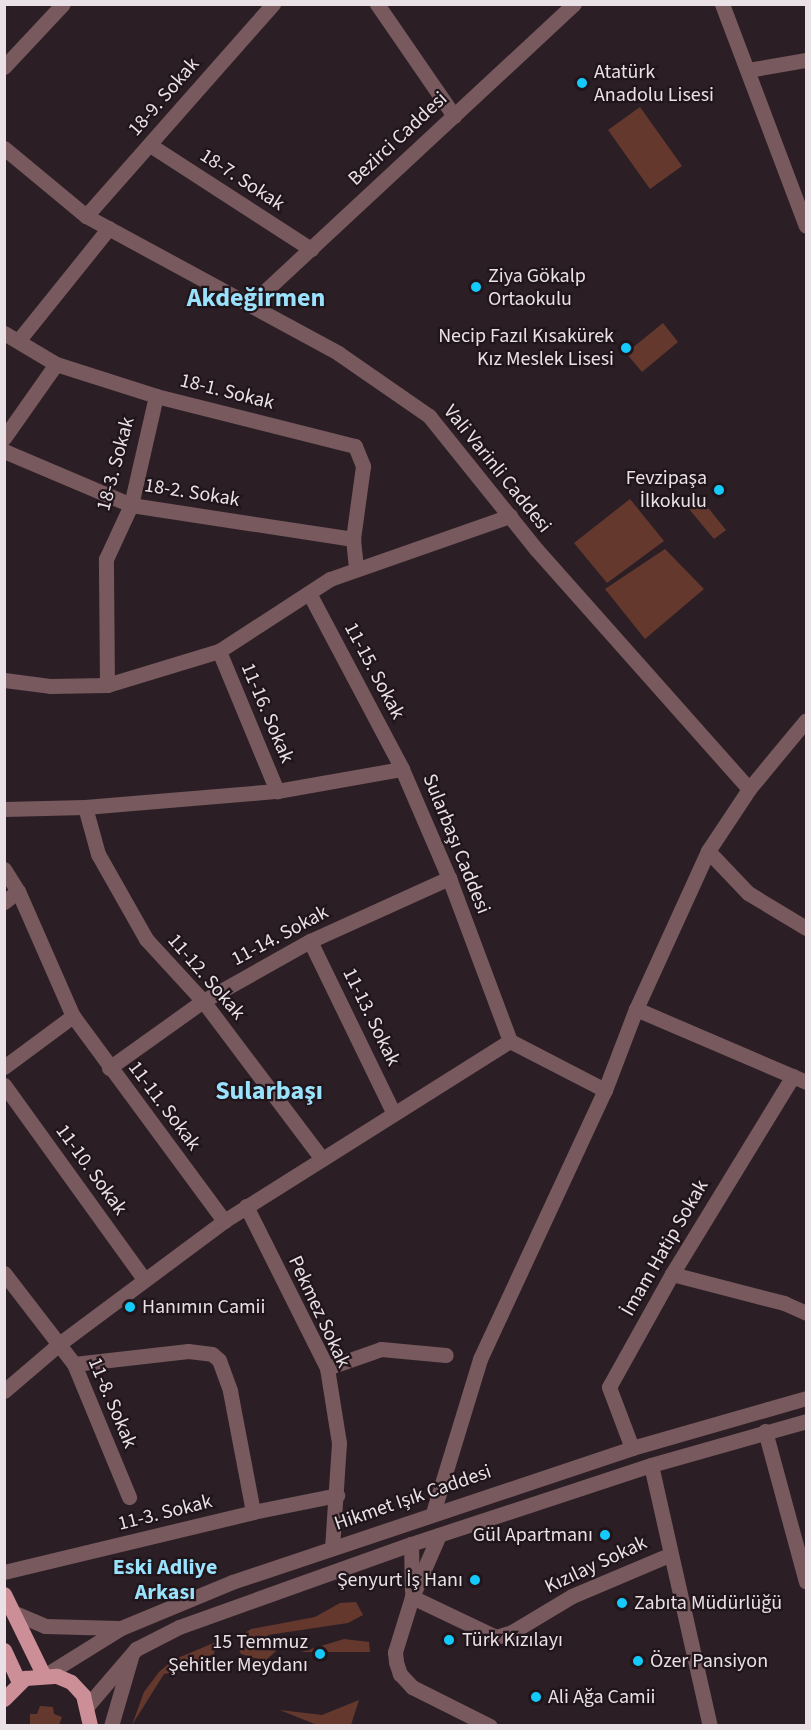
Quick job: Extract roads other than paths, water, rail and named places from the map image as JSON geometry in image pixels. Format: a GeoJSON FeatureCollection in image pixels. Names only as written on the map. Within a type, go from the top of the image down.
{"type":"FeatureCollection","features":[{"type":"Feature","properties":{"kind":"main road"},"geometry":{"type":"LineString","coordinates":[[4,1594],[17,1614],[45,1674]]}},
{"type":"Feature","properties":{"kind":"main road"},"geometry":{"type":"LineString","coordinates":[[4,1650],[19,1682]]}},
{"type":"Feature","properties":{"kind":"main road"},"geometry":{"type":"LineString","coordinates":[[4,1699],[19,1682],[45,1674],[71,1682],[88,1705],[90,1725]]}},
{"type":"Feature","properties":{"kind":"street"},"geometry":{"type":"LineString","coordinates":[[4,67],[63,4]]}},
{"type":"Feature","properties":{"kind":"street","name":"18-9. Sokak"},"geometry":{"type":"LineString","coordinates":[[86,216],[273,4]]}},
{"type":"Feature","properties":{"kind":"street","name":"Bezirci Caddesi"},"geometry":{"type":"LineString","coordinates":[[251,304],[574,4]]}},
{"type":"Feature","properties":{"kind":"street"},"geometry":{"type":"LineString","coordinates":[[722,4],[748,70],[789,189],[807,226]]}},
{"type":"Feature","properties":{"kind":"street"},"geometry":{"type":"LineString","coordinates":[[384,8],[454,116]]}},
{"type":"Feature","properties":{"kind":"street"},"geometry":{"type":"LineString","coordinates":[[748,70],[807,60]]}},
{"type":"Feature","properties":{"kind":"street","name":"18-7. Sokak"},"geometry":{"type":"LineString","coordinates":[[150,145],[311,249]]}},
{"type":"Feature","properties":{"kind":"street","name":"Vali Varinli Caddesi"},"geometry":{"type":"LineString","coordinates":[[4,148],[86,216],[338,353],[429,416],[510,516],[749,789]]}},
{"type":"Feature","properties":{"kind":"street"},"geometry":{"type":"LineString","coordinates":[[18,341],[109,228]]}},
{"type":"Feature","properties":{"kind":"street","name":"18-1. Sokak"},"geometry":{"type":"LineString","coordinates":[[4,333],[56,364],[156,396],[355,446],[363,466],[353,540]]}},
{"type":"Feature","properties":{"kind":"street"},"geometry":{"type":"LineString","coordinates":[[4,438],[56,364]]}},
{"type":"Feature","properties":{"kind":"street","name":"18-3. Sokak"},"geometry":{"type":"LineString","coordinates":[[107,685],[105,559],[131,505],[156,396]]}},
{"type":"Feature","properties":{"kind":"street","name":"18-2. Sokak"},"geometry":{"type":"LineString","coordinates":[[4,451],[131,505],[353,540]]}},
{"type":"Feature","properties":{"kind":"street"},"geometry":{"type":"LineString","coordinates":[[4,680],[50,686],[107,685],[219,651],[309,593],[356,569],[510,516]]}},
{"type":"Feature","properties":{"kind":"street"},"geometry":{"type":"LineString","coordinates":[[353,540],[356,569]]}},
{"type":"Feature","properties":{"kind":"street","name":"11-15. Sokak"},"geometry":{"type":"LineString","coordinates":[[309,593],[402,769]]}},
{"type":"Feature","properties":{"kind":"street","name":"11-16. Sokak"},"geometry":{"type":"LineString","coordinates":[[219,651],[278,791]]}},
{"type":"Feature","properties":{"kind":"street"},"geometry":{"type":"LineString","coordinates":[[433,1513],[480,1359],[605,1090],[636,1009],[708,851],[749,789],[807,720]]}},
{"type":"Feature","properties":{"kind":"street","name":"Sularbaşı Caddesi"},"geometry":{"type":"LineString","coordinates":[[4,809],[85,807],[278,791],[402,769],[449,878],[510,1041]]}},
{"type":"Feature","properties":{"kind":"street","name":"11-12. Sokak"},"geometry":{"type":"LineString","coordinates":[[85,807],[98,854],[146,939],[203,1001],[322,1159]]}},
{"type":"Feature","properties":{"kind":"street"},"geometry":{"type":"LineString","coordinates":[[708,851],[748,893],[807,928]]}},
{"type":"Feature","properties":{"kind":"street","name":"11-11. Sokak"},"geometry":{"type":"LineString","coordinates":[[4,869],[18,891],[73,1016],[224,1221]]}},
{"type":"Feature","properties":{"kind":"street","name":"11-14. Sokak"},"geometry":{"type":"LineString","coordinates":[[110,1068],[203,1001],[310,941],[449,878]]}},
{"type":"Feature","properties":{"kind":"street"},"geometry":{"type":"LineString","coordinates":[[4,902],[18,891]]}},
{"type":"Feature","properties":{"kind":"street","name":"11-13. Sokak"},"geometry":{"type":"LineString","coordinates":[[310,941],[393,1112]]}},
{"type":"Feature","properties":{"kind":"street"},"geometry":{"type":"LineString","coordinates":[[636,1009],[800,1079]]}},
{"type":"Feature","properties":{"kind":"street"},"geometry":{"type":"LineString","coordinates":[[4,1067],[73,1016]]}},
{"type":"Feature","properties":{"kind":"street"},"geometry":{"type":"LineString","coordinates":[[7,1383],[144,1279],[246,1206],[393,1112],[510,1041],[605,1090]]}},
{"type":"Feature","properties":{"kind":"street","name":"İmam Hatip Sokak"},"geometry":{"type":"LineString","coordinates":[[632,1448],[609,1387],[672,1274],[800,1079]]}},
{"type":"Feature","properties":{"kind":"street","name":"11-10. Sokak"},"geometry":{"type":"LineString","coordinates":[[4,1085],[144,1279]]}},
{"type":"Feature","properties":{"kind":"street","name":"Pekmez Sokak"},"geometry":{"type":"LineString","coordinates":[[246,1206],[327,1368],[339,1443],[332,1548]]}},
{"type":"Feature","properties":{"kind":"street","name":"11-8. Sokak"},"geometry":{"type":"LineString","coordinates":[[4,1273],[74,1364],[129,1497]]}},
{"type":"Feature","properties":{"kind":"street"},"geometry":{"type":"LineString","coordinates":[[672,1274],[784,1303],[807,1313]]}},
{"type":"Feature","properties":{"kind":"street"},"geometry":{"type":"LineString","coordinates":[[327,1368],[381,1349],[446,1355]]}},
{"type":"Feature","properties":{"kind":"street"},"geometry":{"type":"LineString","coordinates":[[74,1364],[188,1351],[212,1354],[219,1360],[230,1391],[253,1512]]}},
{"type":"Feature","properties":{"kind":"street","name":"Hikmet Işık Caddesi"},"geometry":{"type":"LineString","coordinates":[[45,1674],[121,1628],[232,1582],[632,1448],[807,1398]]}},
{"type":"Feature","properties":{"kind":"street"},"geometry":{"type":"LineString","coordinates":[[88,1705],[132,1653],[178,1628],[411,1544],[651,1465],[807,1421]]}},
{"type":"Feature","properties":{"kind":"street"},"geometry":{"type":"LineString","coordinates":[[765,1431],[806,1574]]}},
{"type":"Feature","properties":{"kind":"street"},"geometry":{"type":"LineString","coordinates":[[651,1465],[669,1555],[710,1725]]}},
{"type":"Feature","properties":{"kind":"street","name":"11-3. Sokak"},"geometry":{"type":"LineString","coordinates":[[4,1572],[253,1512],[337,1495]]}},
{"type":"Feature","properties":{"kind":"street"},"geometry":{"type":"LineString","coordinates":[[439,1535],[412,1597],[395,1652],[400,1674],[412,1687],[490,1725]]}},
{"type":"Feature","properties":{"kind":"street"},"geometry":{"type":"LineString","coordinates":[[411,1544],[412,1597]]}},
{"type":"Feature","properties":{"kind":"street","name":"Kızılay Sokak"},"geometry":{"type":"LineString","coordinates":[[412,1597],[496,1637],[512,1632],[579,1592],[669,1555]]}},
{"type":"Feature","properties":{"kind":"street"},"geometry":{"type":"LineString","coordinates":[[17,1614],[45,1626],[121,1628]]}},
{"type":"Feature","properties":{"kind":"street"},"geometry":{"type":"LineString","coordinates":[[111,1725],[132,1653]]}},
{"type":"Feature","properties":{"kind":"place","name":"Atatürk Anadolu Lisesi"},"geometry":{"type":"Point","coordinates":[582,83]}},
{"type":"Feature","properties":{"kind":"place","name":"Ziya Gökalp Ortaokulu"},"geometry":{"type":"Point","coordinates":[476,287]}},
{"type":"Feature","properties":{"kind":"place","name":"Necip Fazıl Kısakürek Kız Meslek Lisesi"},"geometry":{"type":"Point","coordinates":[626,348]}},
{"type":"Feature","properties":{"kind":"place","name":"Fevzipaşa İlkokulu"},"geometry":{"type":"Point","coordinates":[719,490]}},
{"type":"Feature","properties":{"kind":"place","name":"Hanımın Camii"},"geometry":{"type":"Point","coordinates":[130,1307]}},
{"type":"Feature","properties":{"kind":"place","name":"Gül Apartmanı"},"geometry":{"type":"Point","coordinates":[605,1535]}},
{"type":"Feature","properties":{"kind":"place","name":"Şenyurt İş Hanı"},"geometry":{"type":"Point","coordinates":[475,1580]}},
{"type":"Feature","properties":{"kind":"place","name":"Zabıta Müdürlüğü"},"geometry":{"type":"Point","coordinates":[622,1603]}},
{"type":"Feature","properties":{"kind":"place","name":"Türk Kızılayı"},"geometry":{"type":"Point","coordinates":[449,1640]}},
{"type":"Feature","properties":{"kind":"place","name":"15 Temmuz Şehitler Meydanı"},"geometry":{"type":"Point","coordinates":[320,1654]}},
{"type":"Feature","properties":{"kind":"place","name":"Özer Pansiyon"},"geometry":{"type":"Point","coordinates":[638,1661]}},
{"type":"Feature","properties":{"kind":"place","name":"Ali Ağa Camii"},"geometry":{"type":"Point","coordinates":[536,1697]}},
{"type":"Feature","properties":{"kind":"district","name":"Akdeğirmen"},"geometry":{"type":"Point","coordinates":[256,298]}},
{"type":"Feature","properties":{"kind":"district","name":"Sularbaşı"},"geometry":{"type":"Point","coordinates":[269,1091]}},
{"type":"Feature","properties":{"kind":"district","name":"Eski Adliye Arkası"},"geometry":{"type":"Point","coordinates":[165,1580]}}]}
